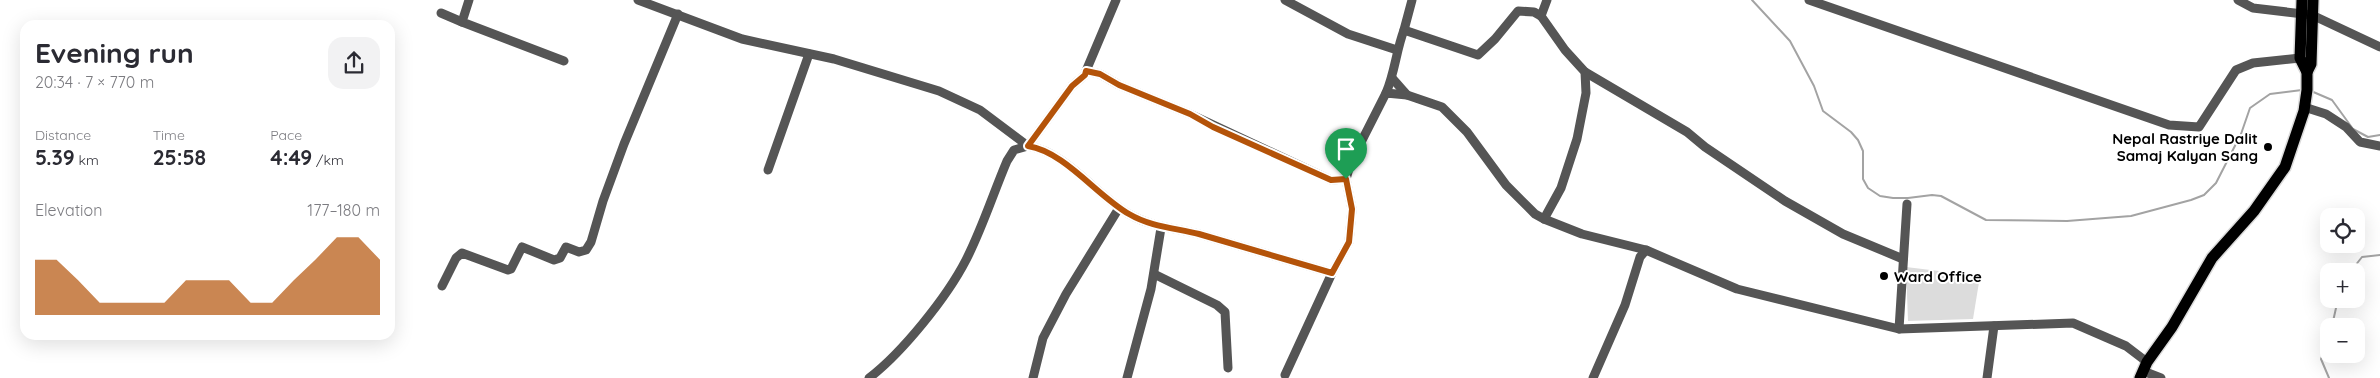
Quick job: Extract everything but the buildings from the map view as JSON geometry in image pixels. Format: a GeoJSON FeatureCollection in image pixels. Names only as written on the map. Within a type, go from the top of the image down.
{"type":"FeatureCollection","features":[{"type":"Feature","properties":{"kind":"main road"},"geometry":{"type":"LineString","coordinates":[[2302,0],[2307,14],[2311,64],[2307,72]]}},
{"type":"Feature","properties":{"kind":"main road"},"geometry":{"type":"LineString","coordinates":[[2143,370],[2172,327],[2212,258],[2254,211],[2285,167],[2304,107],[2308,80],[2307,72],[2300,58],[2307,14],[2313,0]]}},
{"type":"Feature","properties":{"kind":"street"},"geometry":{"type":"LineString","coordinates":[[462,22],[470,0]]}},
{"type":"Feature","properties":{"kind":"street"},"geometry":{"type":"LineString","coordinates":[[638,0],[742,39],[834,59],[938,91],[980,110],[1028,146]]}},
{"type":"Feature","properties":{"kind":"street"},"geometry":{"type":"LineString","coordinates":[[1028,146],[1072,86],[1085,75],[1116,0]]}},
{"type":"Feature","properties":{"kind":"street"},"geometry":{"type":"LineString","coordinates":[[1285,0],[1348,34],[1397,50]]}},
{"type":"Feature","properties":{"kind":"street"},"geometry":{"type":"LineString","coordinates":[[1286,375],[1332,273],[1349,242],[1352,209],[1346,179],[1351,162],[1392,78],[1397,50],[1412,0]]}},
{"type":"Feature","properties":{"kind":"street"},"geometry":{"type":"LineString","coordinates":[[1541,16],[1547,0]]}},
{"type":"Feature","properties":{"kind":"street"},"geometry":{"type":"LineString","coordinates":[[1809,0],[2169,124],[2199,127],[2236,70],[2253,63],[2300,58]]}},
{"type":"Feature","properties":{"kind":"street"},"geometry":{"type":"LineString","coordinates":[[2238,0],[2253,8],[2307,14],[2380,47]]}},
{"type":"Feature","properties":{"kind":"street"},"geometry":{"type":"LineString","coordinates":[[1404,30],[1478,55],[1495,39],[1518,11],[1534,12],[1541,16],[1565,50],[1585,72],[1687,132],[1705,147],[1785,201],[1843,234],[1903,259]]}},
{"type":"Feature","properties":{"kind":"street"},"geometry":{"type":"LineString","coordinates":[[441,13],[564,61]]}},
{"type":"Feature","properties":{"kind":"street"},"geometry":{"type":"LineString","coordinates":[[442,286],[456,258],[462,253],[508,270],[511,269],[522,247],[554,260],[560,258],[566,247],[579,252],[586,250],[591,242],[603,201],[624,144],[678,14]]}},
{"type":"Feature","properties":{"kind":"street"},"geometry":{"type":"LineString","coordinates":[[768,170],[809,54]]}},
{"type":"Feature","properties":{"kind":"street"},"geometry":{"type":"LineString","coordinates":[[1086,71],[1100,74],[1119,85],[1190,114],[1213,127],[1331,180],[1346,179]]}},
{"type":"Feature","properties":{"kind":"street"},"geometry":{"type":"LineString","coordinates":[[1544,219],[1562,188],[1577,139],[1586,93],[1585,72]]}},
{"type":"Feature","properties":{"kind":"street"},"geometry":{"type":"LineString","coordinates":[[1392,78],[1407,95]]}},
{"type":"Feature","properties":{"kind":"street"},"geometry":{"type":"LineString","coordinates":[[1386,93],[1407,95],[1442,107],[1467,132],[1506,185],[1536,214],[1582,234],[1646,250],[1753,295],[1899,329],[2073,323],[2126,346],[2143,370],[2161,378]]}},
{"type":"Feature","properties":{"kind":"street"},"geometry":{"type":"LineString","coordinates":[[2304,107],[2326,114],[2340,123],[2360,142],[2380,146]]}},
{"type":"Feature","properties":{"kind":"street"},"geometry":{"type":"LineString","coordinates":[[869,378],[896,354],[949,288],[966,260],[1007,161],[1014,150],[1028,146],[1036,147],[1058,159],[1119,208],[1161,228],[1178,228],[1332,273]]}},
{"type":"Feature","properties":{"kind":"street"},"geometry":{"type":"LineString","coordinates":[[1899,329],[1906,204]]}},
{"type":"Feature","properties":{"kind":"street"},"geometry":{"type":"LineString","coordinates":[[1033,378],[1043,338],[1066,294],[1119,208]]}},
{"type":"Feature","properties":{"kind":"street"},"geometry":{"type":"LineString","coordinates":[[1126,378],[1154,274],[1161,228]]}},
{"type":"Feature","properties":{"kind":"street"},"geometry":{"type":"LineString","coordinates":[[1593,378],[1625,305],[1640,257],[1646,250]]}},
{"type":"Feature","properties":{"kind":"street"},"geometry":{"type":"LineString","coordinates":[[1154,274],[1216,305],[1225,312],[1228,368]]}},
{"type":"Feature","properties":{"kind":"street"},"geometry":{"type":"LineString","coordinates":[[1987,378],[1994,326]]}},
{"type":"Feature","properties":{"kind":"shaded area"},"geometry":{"type":"Polygon","coordinates":[[[1906,267],[1980,276],[1973,319],[1908,321],[1906,267]]]}},
{"type":"Feature","properties":{"kind":"waterway"},"geometry":{"type":"LineString","coordinates":[[1752,0],[1790,41],[1814,86],[1823,111],[1851,132],[1858,140],[1863,151],[1863,179],[1868,188],[1880,196],[1893,198],[1941,196],[1986,220],[2067,221],[2131,216],[2204,195],[2216,183],[2241,134],[2250,108],[2270,94],[2302,90]]}},
{"type":"Feature","properties":{"kind":"waterway"},"geometry":{"type":"LineString","coordinates":[[2311,91],[2332,100],[2353,129],[2368,137],[2380,135]]}},
{"type":"Feature","properties":{"kind":"waterway"},"geometry":{"type":"LineString","coordinates":[[2357,263],[2362,257],[2380,255]]}},
{"type":"Feature","properties":{"kind":"waterway"},"geometry":{"type":"LineString","coordinates":[[2334,318],[2336,308]]}},
{"type":"Feature","properties":{"kind":"waterway"},"geometry":{"type":"LineString","coordinates":[[2323,363],[2329,378]]}},
{"type":"Feature","properties":{"kind":"place","name":"Nepal Rastriye Dalit Samaj Kalyan Sang"},"geometry":{"type":"Point","coordinates":[2268,147]}},
{"type":"Feature","properties":{"kind":"place","name":"Ward Office"},"geometry":{"type":"Point","coordinates":[1884,276]}},
{"type":"Feature","properties":{"kind":"route"},"geometry":{"type":"LineString","coordinates":[[1086,71],[1100,74],[1119,85],[1190,114],[1213,127],[1244,139],[1270,153],[1331,180],[1346,179],[1352,209],[1349,242],[1332,273],[1178,228],[1161,228],[1143,221],[1105,198],[1058,159],[1036,147],[1028,146],[1072,86],[1085,75],[1086,71]]}}]}
